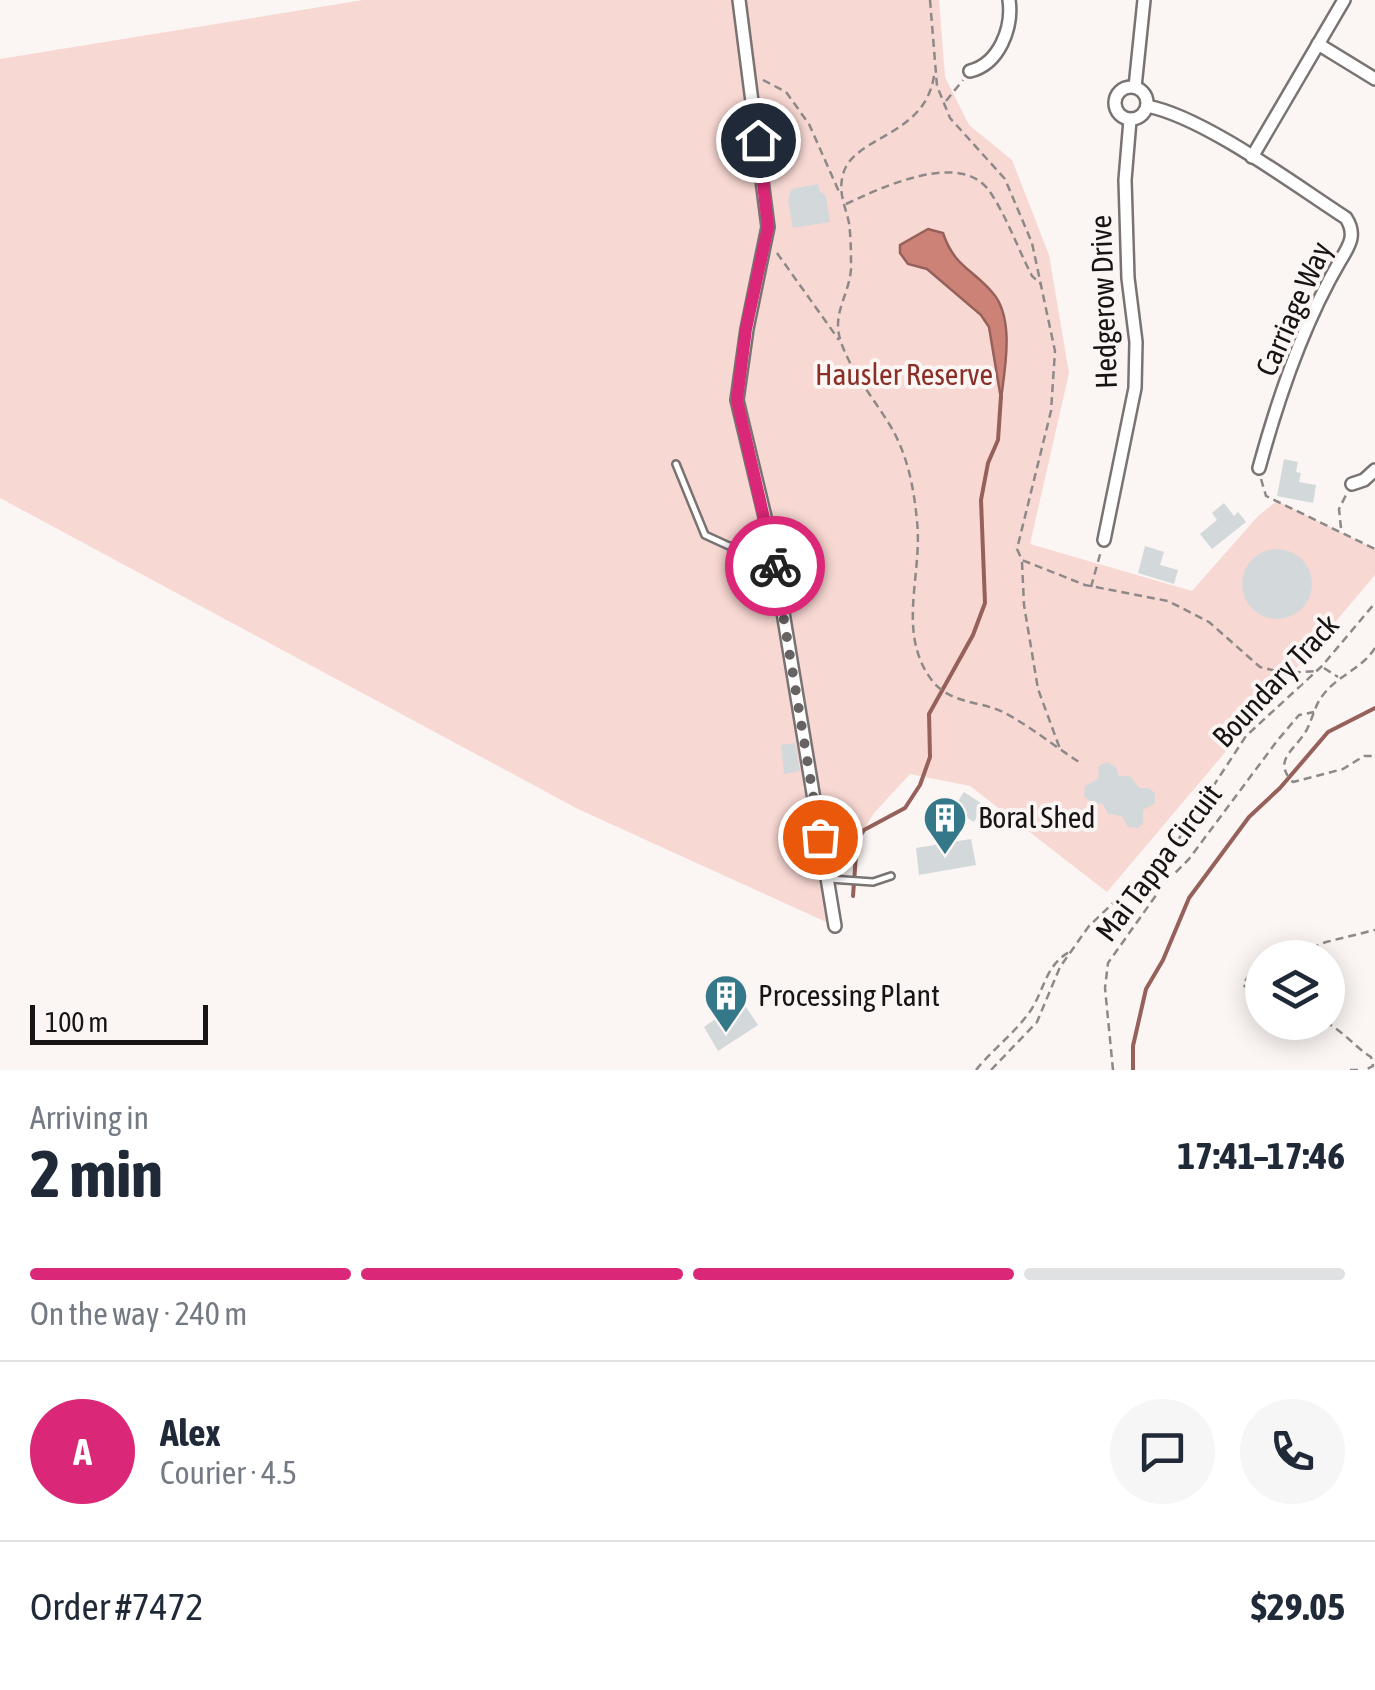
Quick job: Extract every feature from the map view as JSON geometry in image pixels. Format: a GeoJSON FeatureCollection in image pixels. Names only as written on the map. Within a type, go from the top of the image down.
{"type":"FeatureCollection","features":[{"type":"Feature","properties":{"kind":"street"},"geometry":{"type":"LineString","coordinates":[[738,0],[768,202],[766,239],[746,329],[737,400],[772,546],[835,926]]}},
{"type":"Feature","properties":{"kind":"street"},"geometry":{"type":"LineString","coordinates":[[970,71],[985,67],[994,56],[1011,14],[1009,0]]}},
{"type":"Feature","properties":{"kind":"street"},"geometry":{"type":"LineString","coordinates":[[1135,87],[1144,0]]}},
{"type":"Feature","properties":{"kind":"street"},"geometry":{"type":"LineString","coordinates":[[1252,157],[1344,0]]}},
{"type":"Feature","properties":{"kind":"street"},"geometry":{"type":"LineString","coordinates":[[1318,44],[1375,79]]}},
{"type":"Feature","properties":{"kind":"street"},"geometry":{"type":"LineString","coordinates":[[1135,87],[1145,95],[1147,106],[1141,118],[1130,120],[1118,112],[1115,100],[1121,90],[1135,87]]}},
{"type":"Feature","properties":{"kind":"street","name":"Carriage Way"},"geometry":{"type":"LineString","coordinates":[[1147,106],[1176,114],[1252,157],[1346,218],[1351,226],[1352,240],[1323,289],[1258,468]]}},
{"type":"Feature","properties":{"kind":"street","name":"Hedgerow Drive"},"geometry":{"type":"LineString","coordinates":[[1104,540],[1134,388],[1136,342],[1128,278],[1125,180],[1130,120]]}},
{"type":"Feature","properties":{"kind":"street"},"geometry":{"type":"LineString","coordinates":[[1352,484],[1375,470]]}},
{"type":"Feature","properties":{"kind":"lane"},"geometry":{"type":"LineString","coordinates":[[676,464],[705,535],[728,546],[772,546]]}},
{"type":"Feature","properties":{"kind":"lane"},"geometry":{"type":"LineString","coordinates":[[827,878],[866,882],[891,876]]}},
{"type":"Feature","properties":{"kind":"path"},"geometry":{"type":"LineString","coordinates":[[930,0],[934,72],[944,103],[950,118],[1005,179],[1032,244],[1055,351],[1041,458],[1017,549],[1022,560],[1024,604],[1038,689],[1060,750]]}},
{"type":"Feature","properties":{"kind":"path"},"geometry":{"type":"LineString","coordinates":[[944,103],[970,71]]}},
{"type":"Feature","properties":{"kind":"path"},"geometry":{"type":"LineString","coordinates":[[840,341],[837,315],[850,278],[852,254],[842,174],[850,160],[874,141],[896,132],[924,104],[934,72]]}},
{"type":"Feature","properties":{"kind":"path"},"geometry":{"type":"LineString","coordinates":[[750,77],[786,92],[809,124],[844,204]]}},
{"type":"Feature","properties":{"kind":"path"},"geometry":{"type":"LineString","coordinates":[[844,204],[905,179],[964,174],[989,189],[1032,276],[1042,284]]}},
{"type":"Feature","properties":{"kind":"path"},"geometry":{"type":"LineString","coordinates":[[766,239],[840,341],[894,432],[914,484],[918,532],[910,626],[920,658],[944,692],[964,702],[999,710],[1079,762]]}},
{"type":"Feature","properties":{"kind":"path"},"geometry":{"type":"LineString","coordinates":[[1258,468],[1266,496],[1375,549]]}},
{"type":"Feature","properties":{"kind":"path"},"geometry":{"type":"LineString","coordinates":[[1341,530],[1339,509],[1352,484]]}},
{"type":"Feature","properties":{"kind":"path"},"geometry":{"type":"LineString","coordinates":[[1090,587],[1104,540]]}},
{"type":"Feature","properties":{"kind":"path"},"geometry":{"type":"LineString","coordinates":[[1022,560],[1090,587],[1168,602],[1209,622],[1260,667],[1284,673],[1316,671]]}},
{"type":"Feature","properties":{"kind":"path","name":"Boundary Track"},"geometry":{"type":"LineString","coordinates":[[991,1070],[1036,1022],[1072,950],[1112,903],[1176,842],[1246,736],[1322,666],[1375,603]]}},
{"type":"Feature","properties":{"kind":"path","name":"Mai Tappa Circuit"},"geometry":{"type":"LineString","coordinates":[[1375,648],[1320,697],[1305,733],[1284,758],[1291,781],[1314,778],[1343,769],[1364,756],[1375,756]]}},
{"type":"Feature","properties":{"kind":"path"},"geometry":{"type":"LineString","coordinates":[[1360,665],[1375,662]]}},
{"type":"Feature","properties":{"kind":"path"},"geometry":{"type":"LineString","coordinates":[[1322,666],[1340,678]]}},
{"type":"Feature","properties":{"kind":"path","name":"Mai Tappa Circuit"},"geometry":{"type":"LineString","coordinates":[[1113,1070],[1105,988],[1108,963],[1164,884],[1189,859],[1277,741],[1299,716],[1314,712]]}},
{"type":"Feature","properties":{"kind":"path"},"geometry":{"type":"LineString","coordinates":[[1334,940],[1375,930]]}},
{"type":"Feature","properties":{"kind":"path"},"geometry":{"type":"LineString","coordinates":[[976,1070],[1033,1007],[1058,957],[1072,950]]}},
{"type":"Feature","properties":{"kind":"path"},"geometry":{"type":"LineString","coordinates":[[1345,1038],[1371,1057],[1373,1066],[1350,1070]]}},
{"type":"Feature","properties":{"kind":"green space","name":"Hausler Reserve"},"geometry":{"type":"Polygon","coordinates":[[[363,0],[731,0],[758,149],[742,0],[939,0],[945,77],[969,125],[1012,160],[1049,255],[1069,373],[1030,544],[1192,591],[1258,516],[1277,501],[1375,549],[1375,575],[1107,892],[970,786],[910,774],[874,813],[855,845],[825,871],[835,926],[578,809],[0,498],[0,59],[363,0]]]}},
{"type":"Feature","properties":{"kind":"shaded area"},"geometry":{"type":"Polygon","coordinates":[[[928,229],[943,233],[958,260],[999,303],[1007,343],[1001,399],[989,327],[981,315],[927,269],[908,264],[900,253],[900,245],[928,229]]]}},
{"type":"Feature","properties":{"kind":"building"},"geometry":{"type":"Polygon","coordinates":[[[818,184],[826,196],[830,222],[793,228],[788,201],[791,189],[818,184]]]}},
{"type":"Feature","properties":{"kind":"building"},"geometry":{"type":"Polygon","coordinates":[[[1284,459],[1298,462],[1299,482],[1316,485],[1313,503],[1277,496],[1284,459]]]}},
{"type":"Feature","properties":{"kind":"building"},"geometry":{"type":"Polygon","coordinates":[[[1224,503],[1234,516],[1238,512],[1246,522],[1212,549],[1200,534],[1217,520],[1212,513],[1224,503]]]}},
{"type":"Feature","properties":{"kind":"building"},"geometry":{"type":"Polygon","coordinates":[[[1145,546],[1164,552],[1160,565],[1178,570],[1174,584],[1138,573],[1145,546]]]}},
{"type":"Feature","properties":{"kind":"building"},"geometry":{"type":"Polygon","coordinates":[[[1277,549],[1291,551],[1302,559],[1310,570],[1310,598],[1302,609],[1291,617],[1277,619],[1263,617],[1252,609],[1244,598],[1242,584],[1244,570],[1252,559],[1263,551],[1277,549]]]}},
{"type":"Feature","properties":{"kind":"building"},"geometry":{"type":"Polygon","coordinates":[[[795,743],[800,771],[784,774],[781,745],[795,743]]]}},
{"type":"Feature","properties":{"kind":"building"},"geometry":{"type":"Polygon","coordinates":[[[1107,762],[1116,767],[1119,776],[1130,776],[1139,788],[1155,793],[1155,803],[1143,810],[1143,823],[1138,828],[1128,827],[1122,816],[1108,814],[1103,804],[1092,803],[1084,796],[1085,786],[1098,779],[1099,766],[1107,762]]]}},
{"type":"Feature","properties":{"kind":"building"},"geometry":{"type":"Polygon","coordinates":[[[964,792],[984,805],[974,822],[953,809],[964,792]]]}},
{"type":"Feature","properties":{"kind":"building","name":"Boral Shed"},"geometry":{"type":"Polygon","coordinates":[[[971,839],[976,865],[919,875],[916,848],[971,839]]]}},
{"type":"Feature","properties":{"kind":"building","name":"Processing Plant"},"geometry":{"type":"Polygon","coordinates":[[[742,1001],[758,1025],[718,1051],[704,1027],[742,1001]]]}},
{"type":"Feature","properties":{"kind":"waterway"},"geometry":{"type":"LineString","coordinates":[[853,896],[857,841],[864,830],[905,808],[920,785],[930,757],[929,714],[973,635],[985,603],[981,500],[988,463],[998,440],[1001,396]]}},
{"type":"Feature","properties":{"kind":"waterway"},"geometry":{"type":"LineString","coordinates":[[1133,1070],[1133,1046],[1146,989],[1189,898],[1249,817],[1328,732],[1375,708]]}},
{"type":"Feature","properties":{"kind":"way so far"},"geometry":{"type":"LineString","coordinates":[[775,566],[820,837]]}},
{"type":"Feature","properties":{"kind":"place","name":"Boral Shed"},"geometry":{"type":"Point","coordinates":[945,856]}},
{"type":"Feature","properties":{"kind":"place","name":"Processing Plant"},"geometry":{"type":"Point","coordinates":[726,1034]}},
{"type":"Feature","properties":{"kind":"route"},"geometry":{"type":"LineString","coordinates":[[758,140],[768,227],[746,329],[737,400],[775,566]]}}]}
